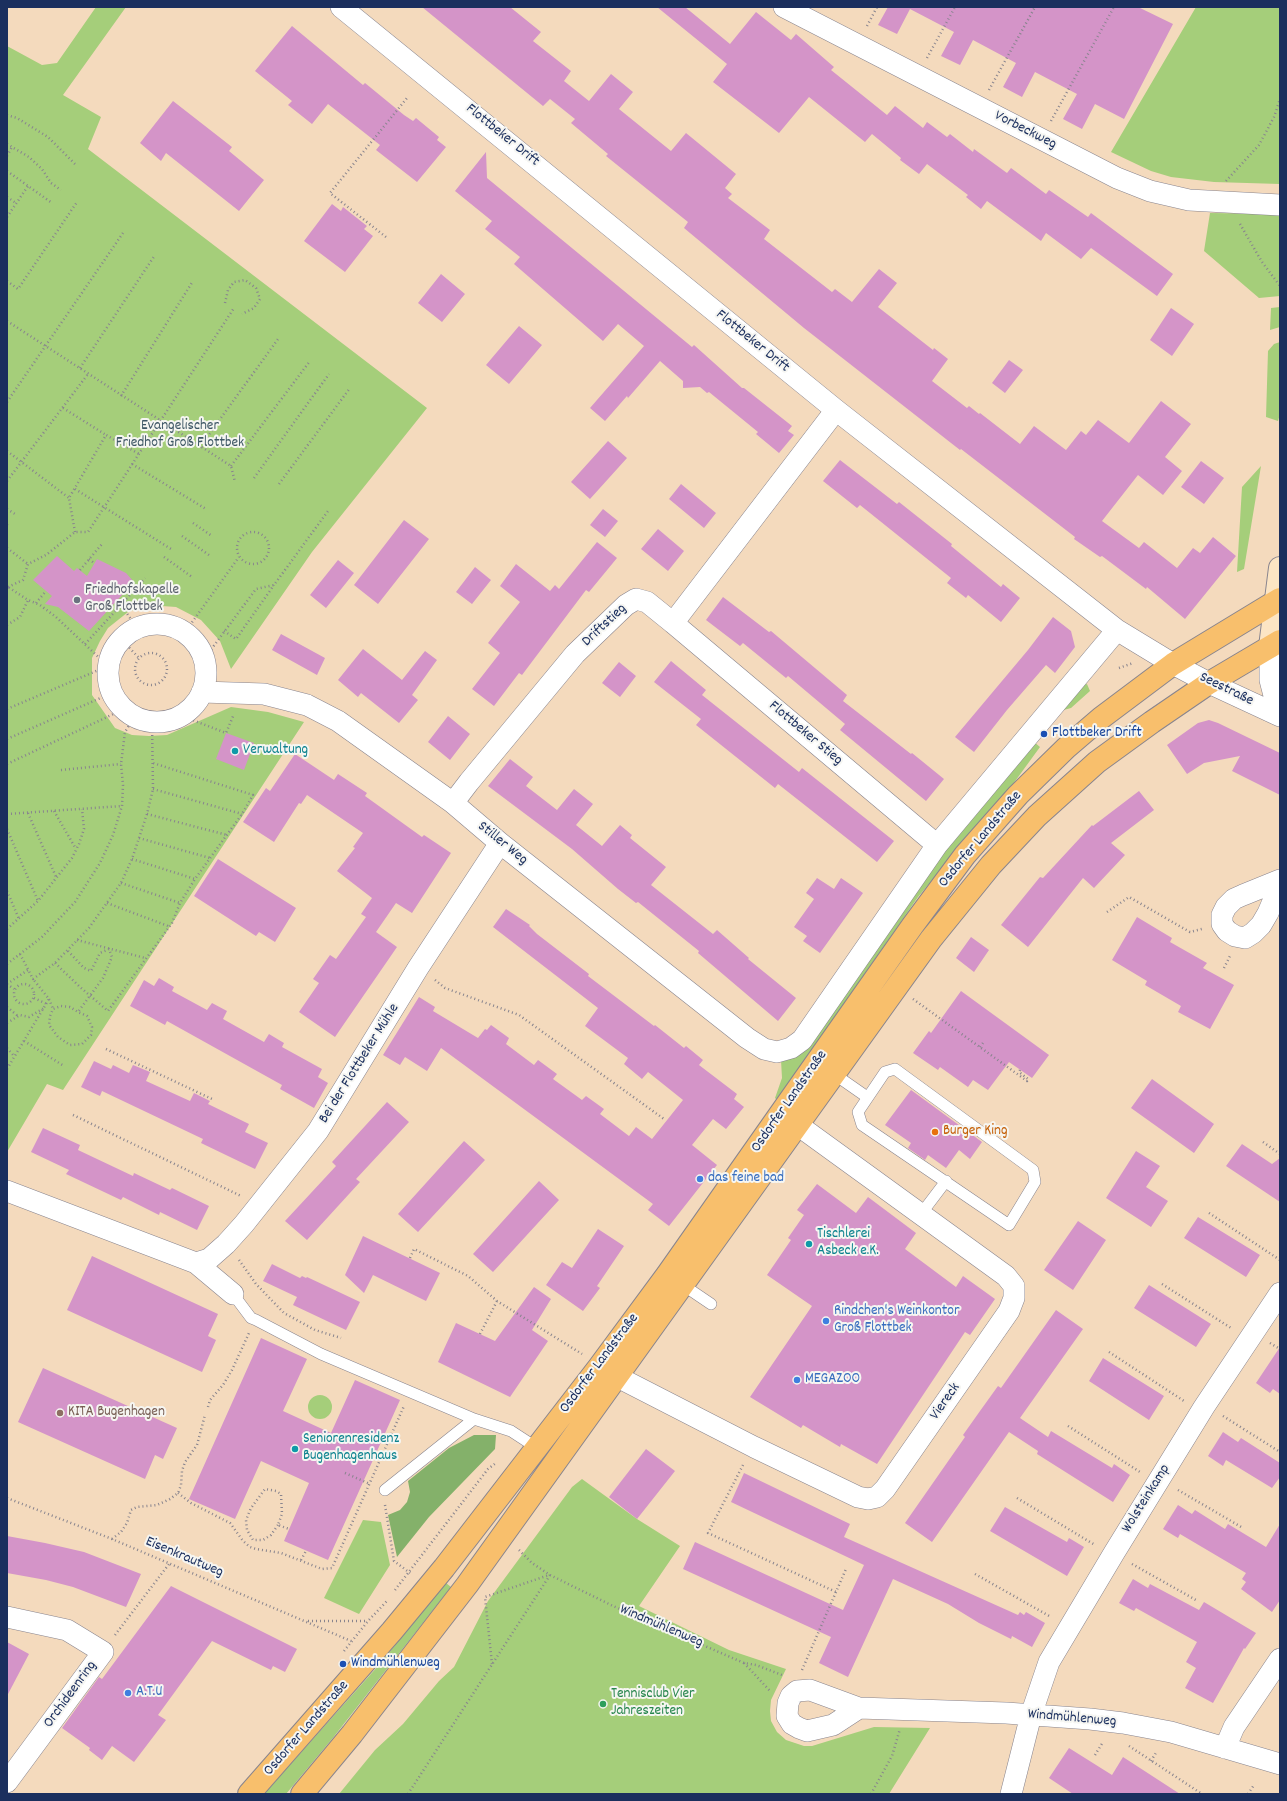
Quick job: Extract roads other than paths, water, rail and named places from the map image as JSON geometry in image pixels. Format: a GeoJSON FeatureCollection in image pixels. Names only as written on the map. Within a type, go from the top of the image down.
{"type":"FeatureCollection","features":[{"type":"Feature","properties":{"kind":"main road","name":"Osdorfer Landstraße"},"geometry":{"type":"LineString","coordinates":[[249,1794],[397,1626],[455,1554],[600,1366],[675,1280],[790,1119],[913,925],[965,855],[1018,795],[1066,748],[1101,718],[1173,664],[1278,600]]}},
{"type":"Feature","properties":{"kind":"main road","name":"Osdorfer Landstraße"},"geometry":{"type":"LineString","coordinates":[[790,1119],[834,1074],[931,939],[991,865],[1037,816],[1097,762],[1152,722],[1209,683],[1275,644]]}},
{"type":"Feature","properties":{"kind":"main road","name":"Osdorfer Landstraße"},"geometry":{"type":"LineString","coordinates":[[302,1794],[352,1734],[467,1585],[600,1366]]}},
{"type":"Feature","properties":{"kind":"street","name":"Flottbeker Drift"},"geometry":{"type":"LineString","coordinates":[[341,7],[836,410],[1117,630],[1173,664]]}},
{"type":"Feature","properties":{"kind":"street","name":"Vorbeckweg"},"geometry":{"type":"LineString","coordinates":[[784,7],[1117,178],[1150,191],[1189,200],[1226,194],[1280,205]]}},
{"type":"Feature","properties":{"kind":"street"},"geometry":{"type":"LineString","coordinates":[[673,623],[836,410]]}},
{"type":"Feature","properties":{"kind":"street"},"geometry":{"type":"LineString","coordinates":[[1275,644],[1280,568]]}},
{"type":"Feature","properties":{"kind":"street","name":"Driftstieg"},"geometry":{"type":"LineString","coordinates":[[453,803],[575,654],[626,605],[636,599],[647,602],[673,623]]}},
{"type":"Feature","properties":{"kind":"street","name":"Flottbeker Stieg"},"geometry":{"type":"LineString","coordinates":[[673,623],[936,845]]}},
{"type":"Feature","properties":{"kind":"street"},"geometry":{"type":"LineString","coordinates":[[153,624],[170,626],[185,632],[197,644],[204,659],[206,676],[202,692],[194,705],[182,716],[168,721],[130,711],[108,680],[108,666],[113,650],[129,634],[153,624]]}},
{"type":"Feature","properties":{"kind":"street","name":"Osdorfer Landstraße"},"geometry":{"type":"LineString","coordinates":[[777,1052],[791,1048],[802,1040],[936,845],[1117,630]]}},
{"type":"Feature","properties":{"kind":"street","name":"Seestraße"},"geometry":{"type":"LineString","coordinates":[[1275,644],[1270,680],[1280,715]]}},
{"type":"Feature","properties":{"kind":"street","name":"Seestraße"},"geometry":{"type":"LineString","coordinates":[[1173,664],[1209,683],[1280,715]]}},
{"type":"Feature","properties":{"kind":"street","name":"Stiller Weg"},"geometry":{"type":"LineString","coordinates":[[202,692],[264,694],[307,705],[338,721],[453,803],[500,843],[747,1038],[764,1049],[777,1052]]}},
{"type":"Feature","properties":{"kind":"street","name":"Bei der Flottbeker Mühle"},"geometry":{"type":"LineString","coordinates":[[196,1263],[209,1260],[226,1244],[260,1205],[318,1131],[418,968],[500,843]]}},
{"type":"Feature","properties":{"kind":"street"},"geometry":{"type":"LineString","coordinates":[[1280,880],[1234,899],[1226,907],[1222,915],[1222,924],[1227,931],[1235,936],[1245,938],[1253,933],[1268,913],[1280,885]]}},
{"type":"Feature","properties":{"kind":"street","name":"Viereck"},"geometry":{"type":"LineString","coordinates":[[600,1366],[717,1421],[754,1447],[858,1497],[868,1499],[877,1497],[885,1489],[1009,1311],[1014,1298],[1014,1286],[1006,1276],[790,1119]]}},
{"type":"Feature","properties":{"kind":"street"},"geometry":{"type":"LineString","coordinates":[[7,1191],[196,1263],[233,1294]]}},
{"type":"Feature","properties":{"kind":"street","name":"Wolsteinkamp"},"geometry":{"type":"LineString","coordinates":[[1011,1794],[1031,1715],[1049,1662],[1204,1407],[1280,1293]]}},
{"type":"Feature","properties":{"kind":"street","name":"Orchideenring"},"geometry":{"type":"LineString","coordinates":[[7,1616],[67,1630],[103,1652],[7,1782]]}},
{"type":"Feature","properties":{"kind":"street"},"geometry":{"type":"LineString","coordinates":[[1225,1748],[1234,1727],[1280,1659]]}},
{"type":"Feature","properties":{"kind":"street","name":"Windmühlenweg"},"geometry":{"type":"LineString","coordinates":[[859,1708],[833,1725],[807,1730],[792,1724],[787,1716],[788,1703],[791,1696],[797,1692],[810,1690],[859,1708],[1031,1715],[1123,1723],[1171,1732],[1280,1764]]}},
{"type":"Feature","properties":{"kind":"lane"},"geometry":{"type":"LineString","coordinates":[[895,1069],[1034,1170],[1035,1182],[1008,1225],[946,1181],[862,1125],[858,1112],[867,1097],[885,1072],[895,1069]]}},
{"type":"Feature","properties":{"kind":"lane"},"geometry":{"type":"LineString","coordinates":[[834,1074],[867,1097]]}},
{"type":"Feature","properties":{"kind":"lane"},"geometry":{"type":"LineString","coordinates":[[921,1214],[946,1181]]}},
{"type":"Feature","properties":{"kind":"lane"},"geometry":{"type":"LineString","coordinates":[[675,1280],[711,1304]]}},
{"type":"Feature","properties":{"kind":"lane"},"geometry":{"type":"LineString","coordinates":[[233,1294],[251,1318],[321,1354],[410,1393],[474,1419],[511,1432],[537,1448]]}},
{"type":"Feature","properties":{"kind":"lane"},"geometry":{"type":"LineString","coordinates":[[385,1490],[474,1419]]}},
{"type":"Feature","properties":{"kind":"place","name":"Friedhofskapelle Groß Flottbek"},"geometry":{"type":"Point","coordinates":[77,600]}},
{"type":"Feature","properties":{"kind":"place","name":"Flottbeker Drift"},"geometry":{"type":"Point","coordinates":[1044,734]}},
{"type":"Feature","properties":{"kind":"place","name":"Verwaltung"},"geometry":{"type":"Point","coordinates":[235,751]}},
{"type":"Feature","properties":{"kind":"place","name":"Burger King"},"geometry":{"type":"Point","coordinates":[935,1132]}},
{"type":"Feature","properties":{"kind":"place","name":"das feine bad"},"geometry":{"type":"Point","coordinates":[700,1179]}},
{"type":"Feature","properties":{"kind":"place","name":"Tischlerei Asbeck e.K."},"geometry":{"type":"Point","coordinates":[809,1244]}},
{"type":"Feature","properties":{"kind":"place","name":"Rindchen's Weinkontor Groß Flottbek"},"geometry":{"type":"Point","coordinates":[826,1321]}},
{"type":"Feature","properties":{"kind":"place","name":"MEGAZOO"},"geometry":{"type":"Point","coordinates":[797,1380]}},
{"type":"Feature","properties":{"kind":"place","name":"KITA Bugenhagen"},"geometry":{"type":"Point","coordinates":[60,1413]}},
{"type":"Feature","properties":{"kind":"place","name":"Seniorenresidenz Bugenhagenhaus"},"geometry":{"type":"Point","coordinates":[295,1449]}},
{"type":"Feature","properties":{"kind":"place","name":"Windmühlenweg"},"geometry":{"type":"Point","coordinates":[343,1664]}},
{"type":"Feature","properties":{"kind":"place","name":"A.T.U"},"geometry":{"type":"Point","coordinates":[128,1693]}},
{"type":"Feature","properties":{"kind":"place","name":"Tennisclub Vier Jahreszeiten"},"geometry":{"type":"Point","coordinates":[603,1704]}},
{"type":"Feature","properties":{"kind":"park label","name":"Evangelischer Friedhof Groß Flottbek"},"geometry":{"type":"Point","coordinates":[180,436]}}]}
